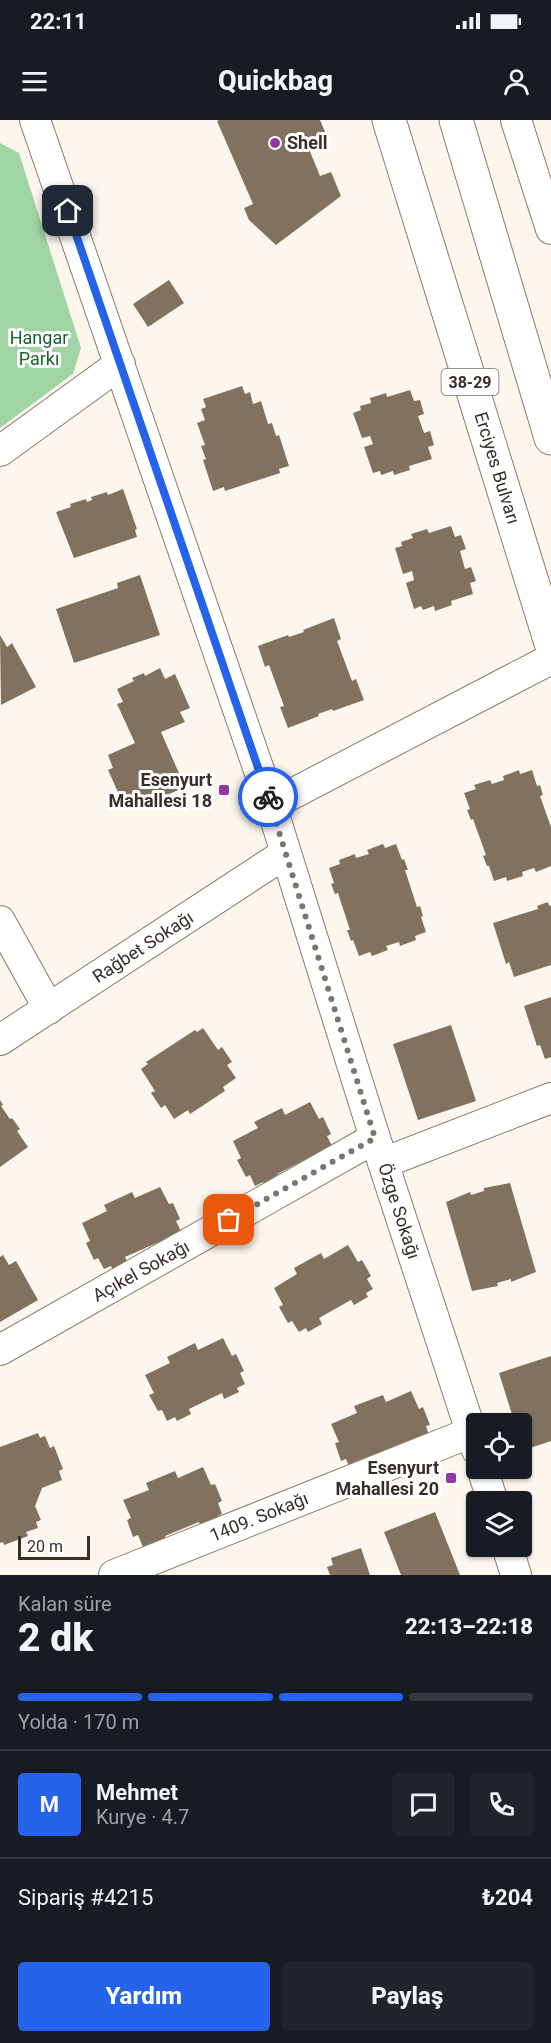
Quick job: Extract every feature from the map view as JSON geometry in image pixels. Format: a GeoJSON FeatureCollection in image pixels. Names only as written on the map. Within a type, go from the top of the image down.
{"type":"FeatureCollection","features":[{"type":"Feature","properties":{"kind":"highway","name":"Erciyes Bulvarı"},"geometry":{"type":"LineString","coordinates":[[389,120],[551,643]]}},
{"type":"Feature","properties":{"kind":"highway"},"geometry":{"type":"LineString","coordinates":[[456,120],[551,438]]}},
{"type":"Feature","properties":{"kind":"street","name":"Özge Sokağı"},"geometry":{"type":"LineString","coordinates":[[35,120],[271,805],[379,1150],[466,1416]]}},
{"type":"Feature","properties":{"kind":"street"},"geometry":{"type":"LineString","coordinates":[[516,120],[551,229]]}},
{"type":"Feature","properties":{"kind":"street"},"geometry":{"type":"LineString","coordinates":[[0,452],[120,364]]}},
{"type":"Feature","properties":{"kind":"street"},"geometry":{"type":"LineString","coordinates":[[271,805],[551,659]]}},
{"type":"Feature","properties":{"kind":"street","name":"Rağbet Sokağı"},"geometry":{"type":"LineString","coordinates":[[0,1040],[286,853]]}},
{"type":"Feature","properties":{"kind":"street"},"geometry":{"type":"LineString","coordinates":[[0,921],[49,1009]]}},
{"type":"Feature","properties":{"kind":"street","name":"Açıkel Sokağı"},"geometry":{"type":"LineString","coordinates":[[0,1350],[379,1150],[551,1098]]}},
{"type":"Feature","properties":{"kind":"street","name":"1409. Sokağı"},"geometry":{"type":"LineString","coordinates":[[114,1575],[466,1444]]}},
{"type":"Feature","properties":{"kind":"street"},"geometry":{"type":"LineString","coordinates":[[510,1557],[516,1575]]}},
{"type":"Feature","properties":{"kind":"green space","name":"Hangar Parkı"},"geometry":{"type":"Polygon","coordinates":[[[0,143],[19,153],[81,348],[73,374],[0,428],[0,143]]]}},
{"type":"Feature","properties":{"kind":"building"},"geometry":{"type":"Polygon","coordinates":[[[320,120],[329,141],[309,149],[320,176],[331,172],[341,196],[276,245],[249,220],[244,208],[253,204],[217,121],[320,120]]]}},
{"type":"Feature","properties":{"kind":"building"},"geometry":{"type":"Polygon","coordinates":[[[169,280],[184,303],[148,327],[133,304],[169,280]]]}},
{"type":"Feature","properties":{"kind":"building"},"geometry":{"type":"Polygon","coordinates":[[[242,386],[245,394],[250,392],[253,404],[261,401],[268,424],[272,423],[276,436],[279,435],[289,466],[279,469],[280,473],[225,491],[224,487],[213,491],[203,460],[206,459],[201,446],[205,445],[197,423],[205,420],[201,409],[206,407],[203,399],[242,386]]]}},
{"type":"Feature","properties":{"kind":"building"},"geometry":{"type":"Polygon","coordinates":[[[410,390],[414,401],[420,400],[424,414],[418,416],[424,433],[430,431],[434,445],[428,447],[432,459],[409,466],[410,470],[394,475],[393,471],[381,475],[380,471],[373,473],[364,447],[373,444],[370,436],[362,438],[353,413],[361,410],[360,406],[371,403],[370,398],[386,393],[387,397],[410,390]]]}},
{"type":"Feature","properties":{"kind":"building"},"geometry":{"type":"Polygon","coordinates":[[[123,489],[137,529],[135,530],[137,537],[74,558],[56,512],[71,507],[70,504],[86,499],[87,502],[92,500],[91,497],[107,492],[108,495],[123,489]]]}},
{"type":"Feature","properties":{"kind":"building"},"geometry":{"type":"Polygon","coordinates":[[[451,526],[455,537],[461,535],[466,549],[460,551],[465,569],[471,567],[476,581],[470,583],[473,594],[451,601],[452,605],[435,611],[434,606],[423,610],[421,606],[414,609],[406,583],[414,580],[412,571],[403,574],[395,548],[402,546],[401,542],[413,538],[411,534],[427,529],[429,533],[451,526]]]}},
{"type":"Feature","properties":{"kind":"building"},"geometry":{"type":"Polygon","coordinates":[[[140,575],[160,635],[74,663],[56,609],[118,588],[117,583],[140,575]]]}},
{"type":"Feature","properties":{"kind":"building"},"geometry":{"type":"Polygon","coordinates":[[[334,618],[341,639],[337,641],[352,681],[356,679],[364,700],[318,714],[319,716],[288,728],[280,707],[284,706],[269,665],[265,667],[258,646],[304,632],[303,630],[334,618]]]}},
{"type":"Feature","properties":{"kind":"building"},"geometry":{"type":"Polygon","coordinates":[[[0,635],[7,647],[12,643],[36,687],[1,705],[0,635]]]}},
{"type":"Feature","properties":{"kind":"building"},"geometry":{"type":"Polygon","coordinates":[[[160,668],[165,679],[175,674],[190,708],[180,712],[185,722],[161,732],[185,787],[133,810],[126,796],[121,799],[108,770],[113,768],[108,755],[135,743],[117,704],[123,702],[117,689],[134,681],[132,678],[144,673],[145,676],[160,668]]]}},
{"type":"Feature","properties":{"kind":"building"},"geometry":{"type":"Polygon","coordinates":[[[519,770],[520,774],[532,770],[537,786],[540,785],[543,795],[540,796],[551,827],[551,866],[536,872],[534,868],[522,872],[523,876],[507,881],[506,877],[494,881],[483,856],[486,855],[473,819],[471,820],[467,810],[470,809],[464,793],[476,789],[474,785],[490,780],[492,784],[504,780],[503,776],[519,770]]]}},
{"type":"Feature","properties":{"kind":"building"},"geometry":{"type":"Polygon","coordinates":[[[383,844],[385,848],[396,844],[402,860],[404,859],[408,870],[405,870],[417,907],[420,906],[426,932],[415,936],[416,940],[400,946],[399,942],[386,946],[388,950],[372,956],[370,952],[359,956],[347,930],[350,930],[338,893],[335,894],[331,884],[334,883],[329,868],[340,864],[339,860],[355,854],[356,858],[369,854],[367,850],[383,844]]]}},
{"type":"Feature","properties":{"kind":"building"},"geometry":{"type":"Polygon","coordinates":[[[548,902],[549,906],[551,905],[551,965],[514,977],[509,962],[506,964],[493,923],[538,909],[537,906],[548,902]]]}},
{"type":"Feature","properties":{"kind":"building"},"geometry":{"type":"Polygon","coordinates":[[[551,997],[551,1057],[545,1059],[540,1045],[537,1046],[524,1006],[551,997]]]}},
{"type":"Feature","properties":{"kind":"building"},"geometry":{"type":"Polygon","coordinates":[[[451,1025],[476,1101],[418,1120],[393,1044],[451,1025]]]}},
{"type":"Feature","properties":{"kind":"building"},"geometry":{"type":"Polygon","coordinates":[[[203,1028],[218,1050],[222,1047],[232,1062],[227,1065],[236,1078],[223,1087],[225,1091],[190,1114],[188,1110],[174,1119],[165,1105],[161,1108],[151,1093],[155,1091],[141,1069],[148,1064],[146,1062],[195,1030],[197,1032],[203,1028]]]}},
{"type":"Feature","properties":{"kind":"building"},"geometry":{"type":"Polygon","coordinates":[[[0,1100],[3,1105],[1,1106],[20,1129],[17,1131],[28,1147],[0,1167],[0,1100]]]}},
{"type":"Feature","properties":{"kind":"building"},"geometry":{"type":"Polygon","coordinates":[[[310,1102],[319,1119],[323,1117],[331,1134],[327,1136],[333,1148],[312,1163],[310,1157],[277,1174],[279,1179],[265,1186],[263,1182],[255,1186],[250,1175],[246,1177],[237,1160],[241,1158],[233,1141],[258,1128],[254,1122],[282,1108],[285,1115],[310,1102]]]}},
{"type":"Feature","properties":{"kind":"building"},"geometry":{"type":"Polygon","coordinates":[[[510,1183],[536,1272],[511,1282],[511,1279],[497,1283],[498,1286],[472,1291],[446,1202],[470,1192],[471,1195],[484,1191],[484,1188],[510,1183]]]}},
{"type":"Feature","properties":{"kind":"building"},"geometry":{"type":"Polygon","coordinates":[[[160,1187],[169,1204],[173,1203],[180,1219],[176,1221],[182,1233],[161,1247],[159,1242],[125,1257],[128,1263],[113,1270],[111,1266],[104,1269],[98,1258],[94,1260],[86,1243],[90,1241],[82,1223],[107,1211],[104,1205],[132,1192],[135,1198],[160,1187]]]}},
{"type":"Feature","properties":{"kind":"building"},"geometry":{"type":"Polygon","coordinates":[[[348,1245],[358,1262],[362,1260],[371,1276],[367,1279],[373,1289],[366,1293],[368,1297],[354,1305],[351,1300],[319,1318],[322,1324],[308,1332],[306,1328],[299,1332],[292,1321],[288,1323],[279,1307],[283,1305],[274,1288],[297,1274],[294,1268],[321,1253],[324,1259],[348,1245]]]}},
{"type":"Feature","properties":{"kind":"building"},"geometry":{"type":"Polygon","coordinates":[[[3,1255],[9,1265],[16,1261],[38,1300],[0,1322],[0,1257],[3,1255]]]}},
{"type":"Feature","properties":{"kind":"building"},"geometry":{"type":"Polygon","coordinates":[[[223,1338],[232,1356],[236,1354],[244,1371],[240,1373],[245,1384],[237,1388],[239,1392],[224,1399],[222,1393],[189,1409],[191,1414],[177,1421],[175,1417],[167,1421],[162,1410],[158,1411],[149,1395],[154,1393],[145,1375],[170,1363],[167,1357],[195,1343],[198,1350],[223,1338]]]}},
{"type":"Feature","properties":{"kind":"building"},"geometry":{"type":"Polygon","coordinates":[[[551,1356],[551,1441],[532,1447],[532,1413],[512,1413],[499,1373],[551,1356]]]}},
{"type":"Feature","properties":{"kind":"building"},"geometry":{"type":"Polygon","coordinates":[[[411,1391],[419,1409],[423,1407],[430,1425],[426,1426],[430,1438],[351,1471],[346,1459],[341,1461],[335,1443],[339,1442],[331,1424],[357,1413],[354,1406],[383,1395],[386,1402],[411,1391]]]}},
{"type":"Feature","properties":{"kind":"building"},"geometry":{"type":"Polygon","coordinates":[[[38,1433],[40,1438],[45,1436],[50,1448],[54,1446],[63,1469],[59,1471],[62,1480],[42,1488],[35,1506],[41,1520],[36,1522],[38,1528],[26,1532],[28,1536],[4,1545],[3,1542],[0,1543],[0,1447],[38,1433]]]}},
{"type":"Feature","properties":{"kind":"building"},"geometry":{"type":"Polygon","coordinates":[[[203,1467],[211,1485],[215,1484],[222,1501],[218,1503],[222,1514],[215,1518],[216,1522],[201,1528],[199,1522],[165,1536],[167,1542],[152,1548],[150,1544],[143,1547],[138,1535],[133,1537],[127,1520],[131,1518],[123,1500],[149,1490],[146,1483],[175,1471],[178,1478],[203,1467]]]}},
{"type":"Feature","properties":{"kind":"building"},"geometry":{"type":"Polygon","coordinates":[[[435,1512],[460,1575],[401,1575],[384,1532],[435,1512]]]}},
{"type":"Feature","properties":{"kind":"building"},"geometry":{"type":"Polygon","coordinates":[[[361,1548],[370,1575],[330,1575],[327,1567],[333,1565],[331,1558],[361,1548]]]}},
{"type":"Feature","properties":{"kind":"way so far"},"geometry":{"type":"LineString","coordinates":[[229,1220],[375,1138],[268,797]]}},
{"type":"Feature","properties":{"kind":"place","name":"Shell"},"geometry":{"type":"Point","coordinates":[275,143]}},
{"type":"Feature","properties":{"kind":"place","name":"Esenyurt Mahallesi 18"},"geometry":{"type":"Point","coordinates":[224,790]}},
{"type":"Feature","properties":{"kind":"place","name":"Esenyurt Mahallesi 20"},"geometry":{"type":"Point","coordinates":[451,1478]}},
{"type":"Feature","properties":{"kind":"route"},"geometry":{"type":"LineString","coordinates":[[68,211],[268,797]]}}]}
